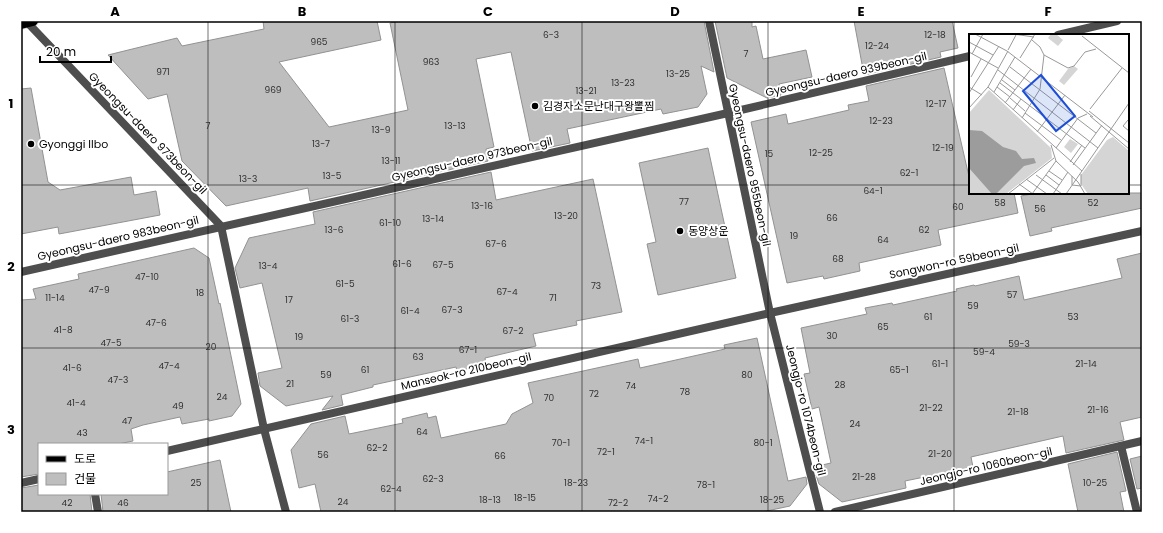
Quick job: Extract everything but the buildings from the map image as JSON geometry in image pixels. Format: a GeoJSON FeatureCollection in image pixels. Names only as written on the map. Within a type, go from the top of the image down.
{"type":"FeatureCollection","features":[{"type":"Feature","properties":{"kind":"street","name":"Gyeongsu-daero 955beon-gil"},"geometry":{"type":"LineString","coordinates":[[709,21],[770,313]]}},
{"type":"Feature","properties":{"kind":"street"},"geometry":{"type":"LineString","coordinates":[[1062,34],[1117,21]]}},
{"type":"Feature","properties":{"kind":"street","name":"Gyeongsu-daero 973beon-gil"},"geometry":{"type":"LineString","coordinates":[[27,22],[221,226],[728,113]]}},
{"type":"Feature","properties":{"kind":"street","name":"Gyeongsu-daero 939beon-gil"},"geometry":{"type":"LineString","coordinates":[[728,113],[969,56]]}},
{"type":"Feature","properties":{"kind":"street"},"geometry":{"type":"LineString","coordinates":[[221,226],[264,429],[286,512]]}},
{"type":"Feature","properties":{"kind":"street","name":"Gyeongsu-daero 983beon-gil"},"geometry":{"type":"LineString","coordinates":[[21,272],[221,226]]}},
{"type":"Feature","properties":{"kind":"street","name":"Songwon-ro 59beon-gil"},"geometry":{"type":"LineString","coordinates":[[770,313],[1142,231]]}},
{"type":"Feature","properties":{"kind":"street","name":"Manseok-ro 210beon-gil"},"geometry":{"type":"LineString","coordinates":[[168,451],[770,313]]}},
{"type":"Feature","properties":{"kind":"street","name":"Jeongjo-ro 1074beon-gil"},"geometry":{"type":"LineString","coordinates":[[770,313],[820,512]]}},
{"type":"Feature","properties":{"kind":"street","name":"Jeongjo-ro 1060beon-gil"},"geometry":{"type":"LineString","coordinates":[[835,512],[1142,441]]}},
{"type":"Feature","properties":{"kind":"street"},"geometry":{"type":"LineString","coordinates":[[1121,446],[1137,512]]}},
{"type":"Feature","properties":{"kind":"street"},"geometry":{"type":"LineString","coordinates":[[21,483],[38,479]]}},
{"type":"Feature","properties":{"kind":"street"},"geometry":{"type":"LineString","coordinates":[[95,495],[98,512]]}},
{"type":"Feature","properties":{"kind":"place","name":"김경자소문난대구왕뽈찜"},"geometry":{"type":"Point","coordinates":[535,106]}},
{"type":"Feature","properties":{"kind":"place","name":"Gyonggi Ilbo"},"geometry":{"type":"Point","coordinates":[31,144]}},
{"type":"Feature","properties":{"kind":"place","name":"동양상운"},"geometry":{"type":"Point","coordinates":[680,231]}}]}
